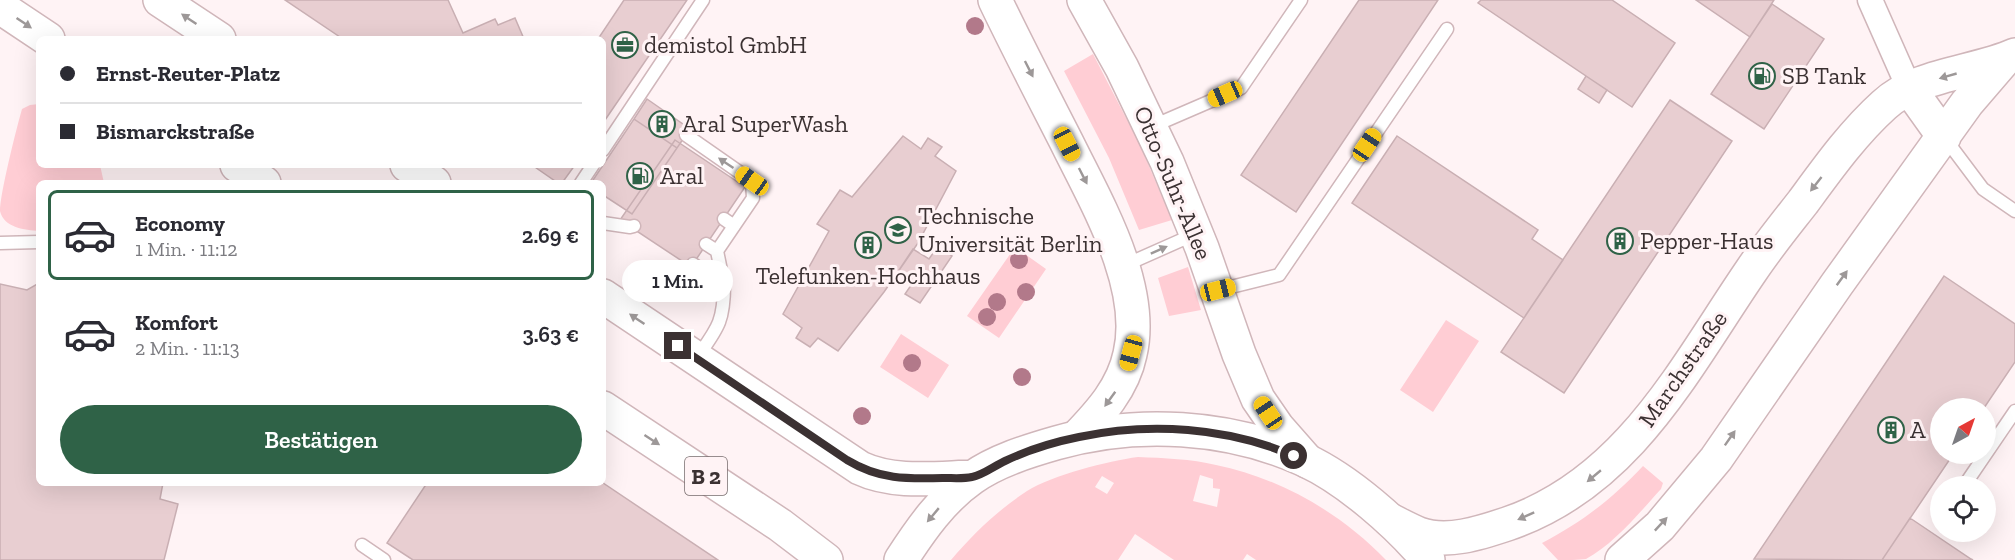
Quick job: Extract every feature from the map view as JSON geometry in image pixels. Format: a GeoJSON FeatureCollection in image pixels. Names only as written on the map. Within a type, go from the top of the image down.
{"type":"FeatureCollection","features":[{"type":"Feature","properties":{"kind":"main road"},"geometry":{"type":"LineString","coordinates":[[160,0],[214,36]]}},
{"type":"Feature","properties":{"kind":"main road"},"geometry":{"type":"LineString","coordinates":[[995,0],[1106,221],[1122,266],[1133,312],[1131,353],[1118,388],[1098,415],[1077,437]]}},
{"type":"Feature","properties":{"kind":"main road","name":"Otto-Suhr-Allee"},"geometry":{"type":"LineString","coordinates":[[1084,0],[1122,68],[1151,127],[1196,233],[1239,354],[1258,399],[1278,428],[1307,461]]}},
{"type":"Feature","properties":{"kind":"main road"},"geometry":{"type":"LineString","coordinates":[[0,7],[44,36]]}},
{"type":"Feature","properties":{"kind":"main road","name":"Marchstraße"},"geometry":{"type":"LineString","coordinates":[[1390,520],[1420,535],[1449,539],[1486,531],[1523,518],[1589,481],[1615,459],[1662,404],[1752,268],[1852,138],[1886,103],[1909,88],[2009,58]]}},
{"type":"Feature","properties":{"kind":"main road","name":"Marchstraße"},"geometry":{"type":"LineString","coordinates":[[1622,560],[1660,526],[1716,459],[1837,284],[1967,104],[2009,58]]}},
{"type":"Feature","properties":{"kind":"main road"},"geometry":{"type":"LineString","coordinates":[[1909,88],[1944,137]]}},
{"type":"Feature","properties":{"kind":"main road"},"geometry":{"type":"LineString","coordinates":[[242,168],[260,180]]}},
{"type":"Feature","properties":{"kind":"main road"},"geometry":{"type":"LineString","coordinates":[[412,168],[430,180]]}},
{"type":"Feature","properties":{"kind":"main road"},"geometry":{"type":"LineString","coordinates":[[606,298],[821,444],[870,473],[896,478],[973,477]]}},
{"type":"Feature","properties":{"kind":"main road","name":"B 2"},"geometry":{"type":"LineString","coordinates":[[606,410],[780,525],[826,560]]}},
{"type":"Feature","properties":{"kind":"main road"},"geometry":{"type":"LineString","coordinates":[[901,560],[927,521],[946,500],[973,477],[1006,460],[1077,437],[1131,429],[1164,428],[1209,433],[1253,442],[1282,450],[1307,461],[1350,489],[1390,520],[1428,560]]}},
{"type":"Feature","properties":{"kind":"street"},"geometry":{"type":"LineString","coordinates":[[1870,0],[1909,88]]}},
{"type":"Feature","properties":{"kind":"lane"},"geometry":{"type":"LineString","coordinates":[[606,146],[703,0]]}},
{"type":"Feature","properties":{"kind":"lane"},"geometry":{"type":"LineString","coordinates":[[1151,127],[1241,88],[1301,0]]}},
{"type":"Feature","properties":{"kind":"lane"},"geometry":{"type":"LineString","coordinates":[[1218,290],[1279,275],[1447,29]]}},
{"type":"Feature","properties":{"kind":"lane"},"geometry":{"type":"LineString","coordinates":[[1944,137],[1983,189],[2015,211]]}},
{"type":"Feature","properties":{"kind":"lane"},"geometry":{"type":"LineString","coordinates":[[688,141],[752,181],[748,194],[712,248],[724,285],[724,308],[719,326],[696,359]]}},
{"type":"Feature","properties":{"kind":"lane"},"geometry":{"type":"LineString","coordinates":[[606,223],[634,226]]}},
{"type":"Feature","properties":{"kind":"lane"},"geometry":{"type":"LineString","coordinates":[[1122,266],[1196,233]]}},
{"type":"Feature","properties":{"kind":"lane"},"geometry":{"type":"LineString","coordinates":[[0,243],[36,242]]}},
{"type":"Feature","properties":{"kind":"lane"},"geometry":{"type":"LineString","coordinates":[[693,264],[724,285]]}},
{"type":"Feature","properties":{"kind":"lane"},"geometry":{"type":"LineString","coordinates":[[1972,476],[2015,411]]}},
{"type":"Feature","properties":{"kind":"lane"},"geometry":{"type":"LineString","coordinates":[[362,545],[384,560]]}},
{"type":"Feature","properties":{"kind":"shaded area"},"geometry":{"type":"Polygon","coordinates":[[[1093,54],[1140,145],[1172,220],[1139,230],[1109,158],[1064,71],[1093,54]]]}},
{"type":"Feature","properties":{"kind":"shaded area"},"geometry":{"type":"Polygon","coordinates":[[[36,104],[36,168],[101,168],[103,180],[36,180],[36,231],[10,225],[2,217],[0,211],[5,177],[22,109],[36,104]]]}},
{"type":"Feature","properties":{"kind":"shaded area"},"geometry":{"type":"Polygon","coordinates":[[[1015,247],[1046,269],[999,338],[967,316],[1015,247]]]}},
{"type":"Feature","properties":{"kind":"shaded area"},"geometry":{"type":"Polygon","coordinates":[[[1188,267],[1201,310],[1169,316],[1158,278],[1188,267]]]}},
{"type":"Feature","properties":{"kind":"shaded area"},"geometry":{"type":"Polygon","coordinates":[[[1446,320],[1479,341],[1433,412],[1400,390],[1446,320]]]}},
{"type":"Feature","properties":{"kind":"shaded area"},"geometry":{"type":"Polygon","coordinates":[[[901,334],[949,365],[928,398],[880,367],[901,334]]]}},
{"type":"Feature","properties":{"kind":"shaded area"},"geometry":{"type":"Polygon","coordinates":[[[1138,457],[1197,461],[1263,479],[1286,488],[1329,513],[1349,527],[1386,560],[1256,560],[1247,554],[1243,560],[1174,560],[1135,534],[1118,560],[951,560],[986,523],[1027,491],[1066,474],[1138,457]],[[1200,475],[1193,501],[1217,507],[1220,489],[1213,488],[1213,479],[1200,475]],[[1102,476],[1095,487],[1107,494],[1114,483],[1102,476]]]}},
{"type":"Feature","properties":{"kind":"shaded area"},"geometry":{"type":"Polygon","coordinates":[[[1643,466],[1663,483],[1661,489],[1626,527],[1596,553],[1586,559],[1558,560],[1542,543],[1596,509],[1643,466]]]}},
{"type":"Feature","properties":{"kind":"building"},"geometry":{"type":"Polygon","coordinates":[[[285,0],[448,0],[463,33],[495,19],[498,25],[515,18],[523,36],[339,36],[285,0]]]}},
{"type":"Feature","properties":{"kind":"building"},"geometry":{"type":"Polygon","coordinates":[[[624,0],[687,0],[606,119],[606,36],[600,36],[624,0]]]}},
{"type":"Feature","properties":{"kind":"building"},"geometry":{"type":"Polygon","coordinates":[[[1359,0],[1438,0],[1296,212],[1241,175],[1359,0]]]}},
{"type":"Feature","properties":{"kind":"building"},"geometry":{"type":"Polygon","coordinates":[[[1481,0],[1612,0],[1675,43],[1632,107],[1478,3],[1481,0]]]}},
{"type":"Feature","properties":{"kind":"building"},"geometry":{"type":"Polygon","coordinates":[[[1696,0],[1774,0],[1750,37],[1696,0]]]}},
{"type":"Feature","properties":{"kind":"building","name":"SB Tank"},"geometry":{"type":"Polygon","coordinates":[[[1772,4],[1824,39],[1764,129],[1711,94],[1772,4]]]}},
{"type":"Feature","properties":{"kind":"building"},"geometry":{"type":"Polygon","coordinates":[[[1586,76],[1607,90],[1599,103],[1578,89],[1586,76]]]}},
{"type":"Feature","properties":{"kind":"building","name":"Aral SuperWash"},"geometry":{"type":"Polygon","coordinates":[[[647,99],[690,129],[677,148],[634,119],[647,99]]]}},
{"type":"Feature","properties":{"kind":"building","name":"Pepper-Haus"},"geometry":{"type":"Polygon","coordinates":[[[1670,100],[1732,141],[1564,393],[1501,352],[1670,100]]]}},
{"type":"Feature","properties":{"kind":"building"},"geometry":{"type":"Polygon","coordinates":[[[634,119],[677,148],[632,214],[606,197],[606,180],[593,180],[601,168],[606,168],[606,161],[634,119]]]}},
{"type":"Feature","properties":{"kind":"building","name":"Telefunken-Hochhaus"},"geometry":{"type":"Polygon","coordinates":[[[903,136],[921,149],[928,138],[942,147],[935,156],[956,171],[918,243],[884,292],[838,351],[818,338],[810,347],[796,338],[802,328],[783,314],[829,231],[817,224],[840,190],[852,197],[903,136]]]}},
{"type":"Feature","properties":{"kind":"building"},"geometry":{"type":"Polygon","coordinates":[[[1397,136],[1538,230],[1532,239],[1563,260],[1524,318],[1352,203],[1397,136]]]}},
{"type":"Feature","properties":{"kind":"building"},"geometry":{"type":"Polygon","coordinates":[[[675,140],[745,187],[691,267],[620,220],[675,140]]]}},
{"type":"Feature","properties":{"kind":"building"},"geometry":{"type":"Polygon","coordinates":[[[536,168],[573,168],[564,180],[554,180],[536,168]]]}},
{"type":"Feature","properties":{"kind":"building"},"geometry":{"type":"Polygon","coordinates":[[[938,246],[952,256],[920,303],[905,294],[914,281],[899,270],[913,249],[929,259],[938,246]]]}},
{"type":"Feature","properties":{"kind":"building","name":"A"},"geometry":{"type":"Polygon","coordinates":[[[1944,276],[2015,324],[2015,362],[1991,398],[1930,398],[1930,464],[1947,464],[1939,476],[1930,476],[1930,489],[1882,560],[1754,559],[1944,276]]]}},
{"type":"Feature","properties":{"kind":"building"},"geometry":{"type":"Polygon","coordinates":[[[0,284],[27,290],[36,285],[36,486],[162,486],[160,499],[178,504],[164,560],[0,560],[0,284]]]}},
{"type":"Feature","properties":{"kind":"building"},"geometry":{"type":"Polygon","coordinates":[[[606,485],[718,560],[413,560],[387,543],[425,486],[606,485]]]}},
{"type":"Feature","properties":{"kind":"building"},"geometry":{"type":"Polygon","coordinates":[[[1910,518],[1930,531],[1930,542],[1946,542],[1973,560],[1882,560],[1910,518]]]}},
{"type":"Feature","properties":{"kind":"place","name":"demistol GmbH"},"geometry":{"type":"Point","coordinates":[625,45]}},
{"type":"Feature","properties":{"kind":"place","name":"SB Tank"},"geometry":{"type":"Point","coordinates":[1762,76]}},
{"type":"Feature","properties":{"kind":"place","name":"Aral SuperWash"},"geometry":{"type":"Point","coordinates":[662,124]}},
{"type":"Feature","properties":{"kind":"place","name":"Aral"},"geometry":{"type":"Point","coordinates":[640,176]}},
{"type":"Feature","properties":{"kind":"place","name":"Technische Universität Berlin"},"geometry":{"type":"Point","coordinates":[898,230]}},
{"type":"Feature","properties":{"kind":"place","name":"Pepper-Haus"},"geometry":{"type":"Point","coordinates":[1620,241]}},
{"type":"Feature","properties":{"kind":"place","name":"Telefunken-Hochhaus"},"geometry":{"type":"Point","coordinates":[868,245]}},
{"type":"Feature","properties":{"kind":"place","name":"A"},"geometry":{"type":"Point","coordinates":[1891,430]}},
{"type":"Feature","properties":{"kind":"route"},"geometry":{"type":"LineString","coordinates":[[678,346],[821,444],[860,468],[885,477],[973,477],[1006,460],[1039,448],[1077,437],[1131,429],[1164,428],[1209,433],[1253,442],[1282,450],[1294,456]]}}]}
